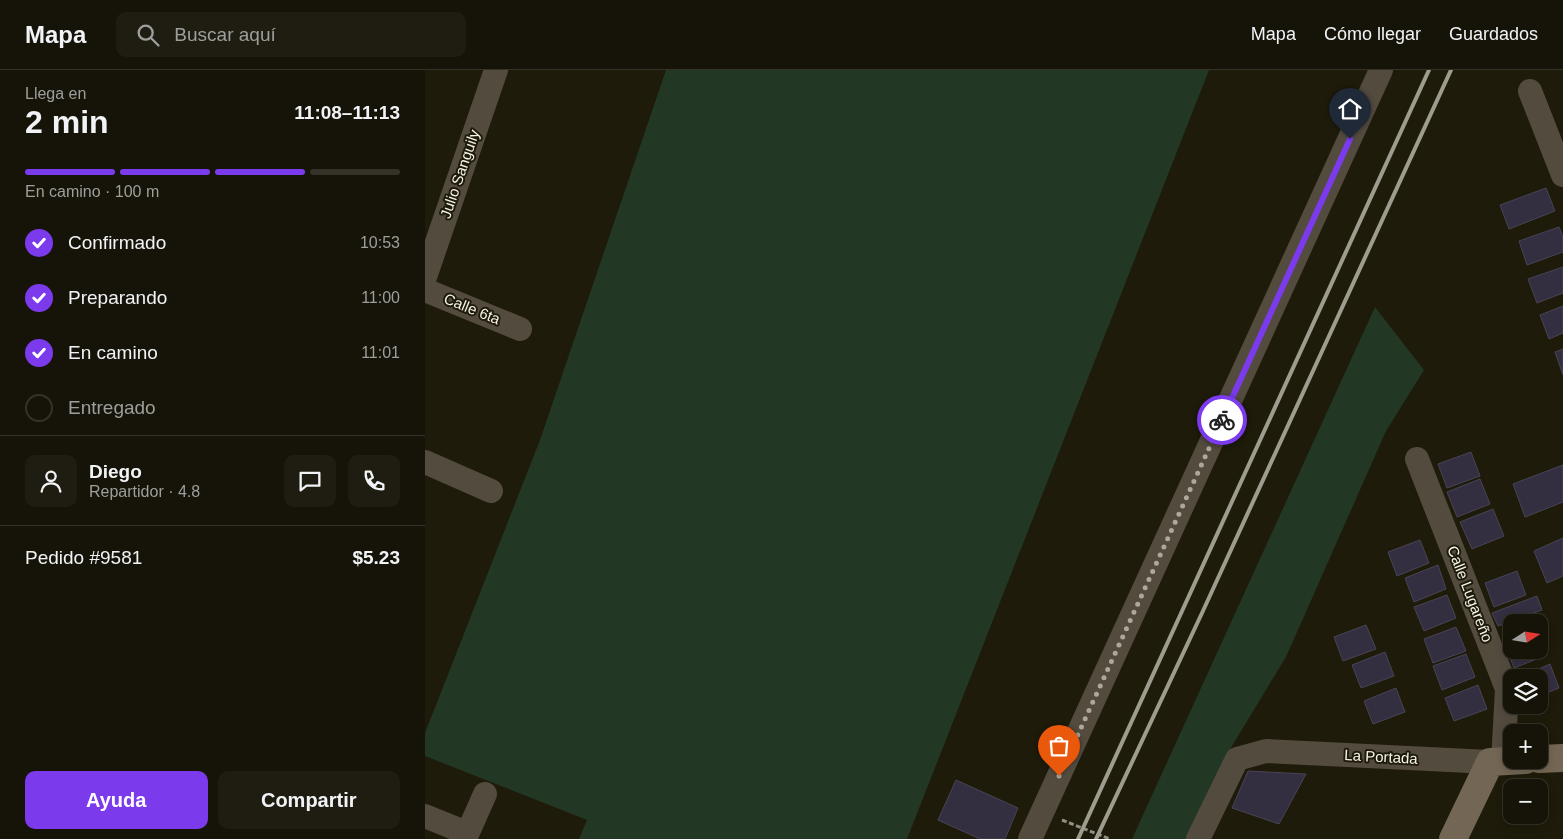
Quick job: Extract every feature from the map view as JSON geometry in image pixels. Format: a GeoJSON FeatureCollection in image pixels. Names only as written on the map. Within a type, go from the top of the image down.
{"type":"FeatureCollection","features":[{"type":"Feature","properties":{"kind":"street","name":"Julio Sanguily"},"geometry":{"type":"LineString","coordinates":[[425,277],[496,70]]}},
{"type":"Feature","properties":{"kind":"street"},"geometry":{"type":"LineString","coordinates":[[1030,839],[1381,70]]}},
{"type":"Feature","properties":{"kind":"street"},"geometry":{"type":"LineString","coordinates":[[1530,91],[1563,175]]}},
{"type":"Feature","properties":{"kind":"street","name":"Calle 6ta"},"geometry":{"type":"LineString","coordinates":[[425,290],[520,328]]}},
{"type":"Feature","properties":{"kind":"street","name":"Calle Lugareño"},"geometry":{"type":"LineString","coordinates":[[1417,459],[1507,689],[1507,724]]}},
{"type":"Feature","properties":{"kind":"street"},"geometry":{"type":"LineString","coordinates":[[425,462],[491,491]]}},
{"type":"Feature","properties":{"kind":"street","name":"La Portada"},"geometry":{"type":"LineString","coordinates":[[1198,839],[1237,759],[1266,751],[1503,761]]}},
{"type":"Feature","properties":{"kind":"street"},"geometry":{"type":"LineString","coordinates":[[1548,759],[1563,758]]}},
{"type":"Feature","properties":{"kind":"street"},"geometry":{"type":"LineString","coordinates":[[1453,839],[1503,767]]}},
{"type":"Feature","properties":{"kind":"street"},"geometry":{"type":"LineString","coordinates":[[425,816],[466,836],[485,794]]}},
{"type":"Feature","properties":{"kind":"path"},"geometry":{"type":"LineString","coordinates":[[1042,812],[1110,839]]}},
{"type":"Feature","properties":{"kind":"green space"},"geometry":{"type":"Polygon","coordinates":[[[666,70],[1209,70],[907,839],[579,839],[587,820],[425,756],[425,733],[540,440],[666,70]]]}},
{"type":"Feature","properties":{"kind":"green space"},"geometry":{"type":"Polygon","coordinates":[[[1375,307],[1424,370],[1386,431],[1286,657],[1232,746],[1187,839],[1132,839],[1375,307]]]}},
{"type":"Feature","properties":{"kind":"building"},"geometry":{"type":"Polygon","coordinates":[[[1546,188],[1555,211],[1509,229],[1500,205],[1546,188]]]}},
{"type":"Feature","properties":{"kind":"building"},"geometry":{"type":"Polygon","coordinates":[[[1559,227],[1563,237],[1563,252],[1527,265],[1519,241],[1559,227]]]}},
{"type":"Feature","properties":{"kind":"building"},"geometry":{"type":"Polygon","coordinates":[[[1563,267],[1563,293],[1537,303],[1528,279],[1563,267]]]}},
{"type":"Feature","properties":{"kind":"building"},"geometry":{"type":"Polygon","coordinates":[[[1563,306],[1563,333],[1549,339],[1540,315],[1563,306]]]}},
{"type":"Feature","properties":{"kind":"building"},"geometry":{"type":"Polygon","coordinates":[[[1563,349],[1563,375],[1555,352],[1563,349]]]}},
{"type":"Feature","properties":{"kind":"building"},"geometry":{"type":"Polygon","coordinates":[[[1471,452],[1480,476],[1447,488],[1438,464],[1471,452]]]}},
{"type":"Feature","properties":{"kind":"building"},"geometry":{"type":"Polygon","coordinates":[[[1563,465],[1563,502],[1525,517],[1513,484],[1563,465]]]}},
{"type":"Feature","properties":{"kind":"building"},"geometry":{"type":"Polygon","coordinates":[[[1480,479],[1490,504],[1457,517],[1447,492],[1480,479]]]}},
{"type":"Feature","properties":{"kind":"building"},"geometry":{"type":"Polygon","coordinates":[[[1493,509],[1504,536],[1472,549],[1460,522],[1493,509]]]}},
{"type":"Feature","properties":{"kind":"building"},"geometry":{"type":"Polygon","coordinates":[[[1563,538],[1563,576],[1547,583],[1534,551],[1563,538]]]}},
{"type":"Feature","properties":{"kind":"building"},"geometry":{"type":"Polygon","coordinates":[[[1420,540],[1429,563],[1397,576],[1388,552],[1420,540]]]}},
{"type":"Feature","properties":{"kind":"building"},"geometry":{"type":"Polygon","coordinates":[[[1438,565],[1446,589],[1414,602],[1405,578],[1438,565]]]}},
{"type":"Feature","properties":{"kind":"building"},"geometry":{"type":"Polygon","coordinates":[[[1517,571],[1526,595],[1494,607],[1485,583],[1517,571]]]}},
{"type":"Feature","properties":{"kind":"building"},"geometry":{"type":"Polygon","coordinates":[[[1447,595],[1456,618],[1424,631],[1414,607],[1447,595]]]}},
{"type":"Feature","properties":{"kind":"building"},"geometry":{"type":"Polygon","coordinates":[[[1537,596],[1542,610],[1531,614],[1503,614],[1503,624],[1498,626],[1492,613],[1537,596]]]}},
{"type":"Feature","properties":{"kind":"building"},"geometry":{"type":"Polygon","coordinates":[[[1366,625],[1376,649],[1343,661],[1334,637],[1366,625]]]}},
{"type":"Feature","properties":{"kind":"building"},"geometry":{"type":"Polygon","coordinates":[[[1456,627],[1466,651],[1433,663],[1424,639],[1456,627]]]}},
{"type":"Feature","properties":{"kind":"building"},"geometry":{"type":"Polygon","coordinates":[[[1385,652],[1394,676],[1361,688],[1352,665],[1385,652]]]}},
{"type":"Feature","properties":{"kind":"building"},"geometry":{"type":"Polygon","coordinates":[[[1466,654],[1475,677],[1442,690],[1433,666],[1466,654]]]}},
{"type":"Feature","properties":{"kind":"building"},"geometry":{"type":"Polygon","coordinates":[[[1510,659],[1537,659],[1514,668],[1510,659]]]}},
{"type":"Feature","properties":{"kind":"building"},"geometry":{"type":"Polygon","coordinates":[[[1550,664],[1559,688],[1548,692],[1548,669],[1539,669],[1550,664]]]}},
{"type":"Feature","properties":{"kind":"building"},"geometry":{"type":"Polygon","coordinates":[[[1478,685],[1487,709],[1454,721],[1445,698],[1478,685]]]}},
{"type":"Feature","properties":{"kind":"building"},"geometry":{"type":"Polygon","coordinates":[[[1396,688],[1405,712],[1373,724],[1364,701],[1396,688]]]}},
{"type":"Feature","properties":{"kind":"building"},"geometry":{"type":"Polygon","coordinates":[[[1248,771],[1306,774],[1279,824],[1232,808],[1248,771]]]}},
{"type":"Feature","properties":{"kind":"building"},"geometry":{"type":"Polygon","coordinates":[[[956,780],[1018,808],[1005,839],[980,839],[938,820],[956,780]]]}},
{"type":"Feature","properties":{"kind":"railway"},"geometry":{"type":"LineString","coordinates":[[1078,839],[1429,70]]}},
{"type":"Feature","properties":{"kind":"railway"},"geometry":{"type":"LineString","coordinates":[[1096,839],[1202,613],[1451,70]]}},
{"type":"Feature","properties":{"kind":"way so far"},"geometry":{"type":"LineString","coordinates":[[1059,776],[1222,420]]}},
{"type":"Feature","properties":{"kind":"route"},"geometry":{"type":"LineString","coordinates":[[1222,420],[1350,139]]}}]}
